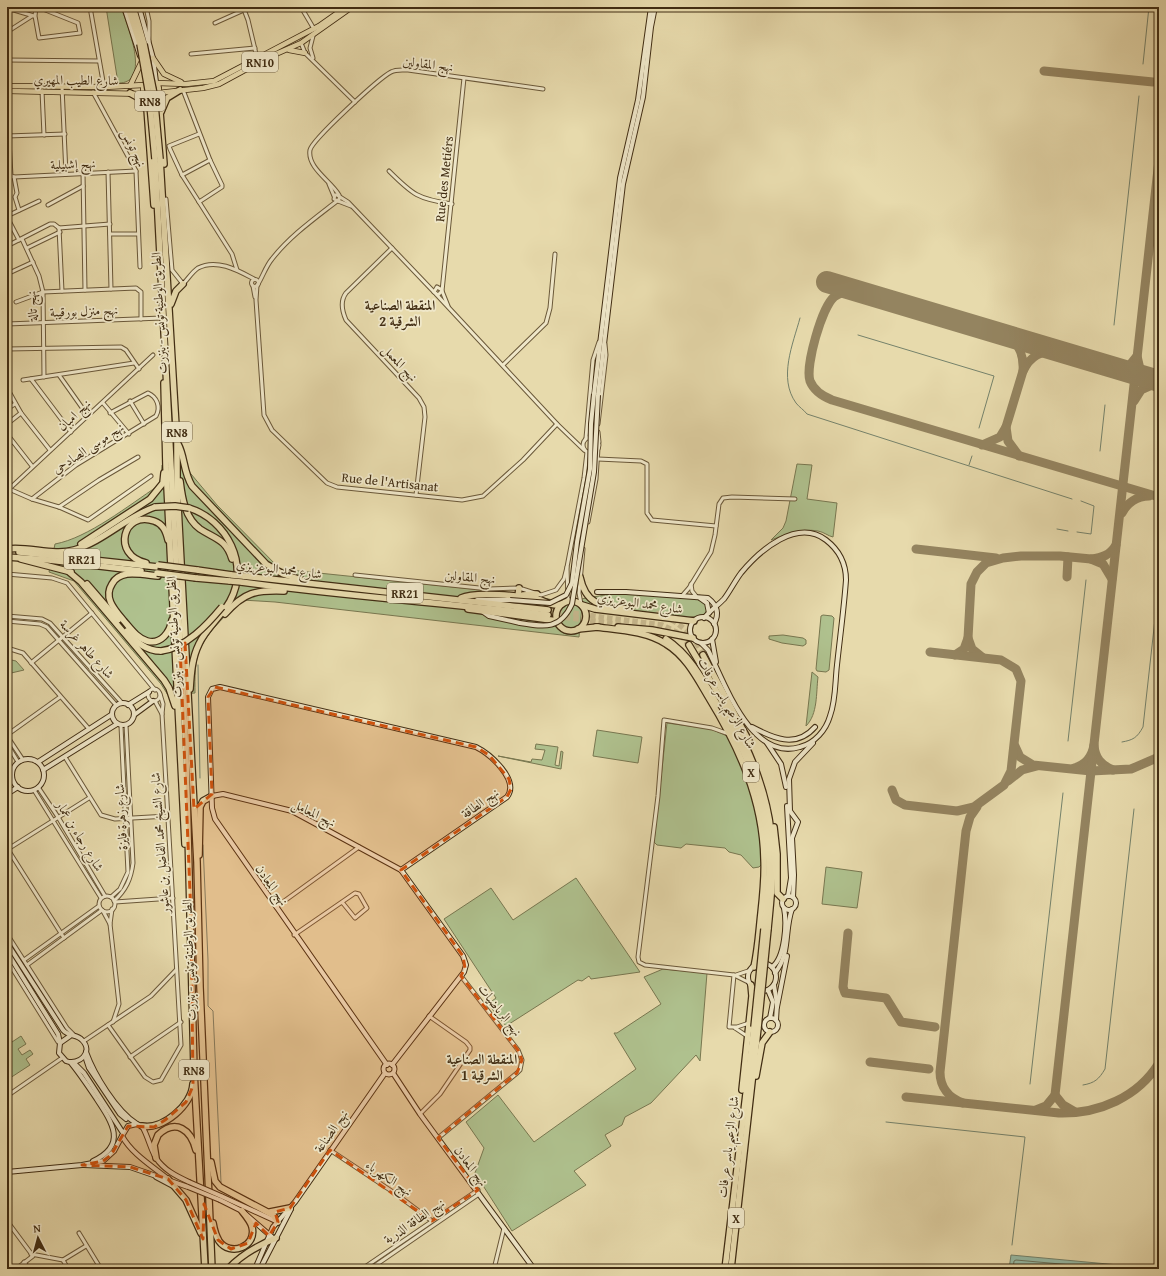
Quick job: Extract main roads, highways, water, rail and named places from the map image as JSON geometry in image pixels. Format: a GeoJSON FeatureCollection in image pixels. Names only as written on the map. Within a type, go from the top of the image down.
{"type":"FeatureCollection","features":[{"type":"Feature","properties":{"kind":"highway","name":"الطريق الوطنية تونس - بنزرت"},"geometry":{"type":"LineString","coordinates":[[128,7],[144,43]]}},
{"type":"Feature","properties":{"kind":"highway","name":"الطريق الوطنية تونس - بنزرت"},"geometry":{"type":"LineString","coordinates":[[133,7],[144,43],[154,94],[166,244],[197,862],[200,986],[208,1139],[212,1269]]}},
{"type":"Feature","properties":{"kind":"highway"},"geometry":{"type":"LineString","coordinates":[[160,112],[167,98],[181,90]]}},
{"type":"Feature","properties":{"kind":"highway"},"geometry":{"type":"LineString","coordinates":[[130,92],[144,103],[146,111]]}},
{"type":"Feature","properties":{"kind":"highway"},"geometry":{"type":"LineString","coordinates":[[145,94],[156,227],[160,251]]}},
{"type":"Feature","properties":{"kind":"highway"},"geometry":{"type":"LineString","coordinates":[[158,94],[160,112]]}},
{"type":"Feature","properties":{"kind":"highway","name":"RN8"},"geometry":{"type":"LineString","coordinates":[[160,112],[166,199],[166,244]]}},
{"type":"Feature","properties":{"kind":"highway","name":"الطريق الوطنية تونس - بنزرت"},"geometry":{"type":"LineString","coordinates":[[158,159],[165,366],[186,754],[194,1071],[205,1269]]}},
{"type":"Feature","properties":{"kind":"highway"},"geometry":{"type":"LineString","coordinates":[[169,308],[174,295],[183,284]]}},
{"type":"Feature","properties":{"kind":"highway","name":"RN8"},"geometry":{"type":"LineString","coordinates":[[165,366],[164,393],[166,467],[185,854],[189,872]]}},
{"type":"Feature","properties":{"kind":"highway"},"geometry":{"type":"LineString","coordinates":[[177,443],[181,450],[186,474],[192,486],[266,564],[289,576],[333,586]]}},
{"type":"Feature","properties":{"kind":"highway"},"geometry":{"type":"LineString","coordinates":[[21,559],[68,571],[80,577],[136,641],[148,649],[162,651],[173,649],[183,644],[222,607],[232,584],[233,560],[226,546],[196,526],[186,511],[177,460]]}},
{"type":"Feature","properties":{"kind":"highway"},"geometry":{"type":"LineString","coordinates":[[52,551],[70,549],[84,542],[150,499],[163,484],[166,467]]}},
{"type":"Feature","properties":{"kind":"highway"},"geometry":{"type":"LineString","coordinates":[[7,550],[16,548],[66,552],[87,545],[134,516],[156,507],[175,506],[189,508],[206,515],[220,528],[233,547],[236,557],[237,573],[235,588],[230,601],[215,622]]}},
{"type":"Feature","properties":{"kind":"highway"},"geometry":{"type":"LineString","coordinates":[[158,570],[135,559],[125,547],[125,535],[128,528],[136,521],[150,519],[158,522],[164,528],[167,533],[171,560]]}},
{"type":"Feature","properties":{"kind":"highway","name":"شارع محمد البوعزيزي"},"geometry":{"type":"LineString","coordinates":[[7,550],[158,570],[196,578],[241,582],[327,594],[548,612],[477,600],[333,586],[197,570],[158,570],[7,557]]}},
{"type":"Feature","properties":{"kind":"highway"},"geometry":{"type":"LineString","coordinates":[[158,570],[126,574],[115,579],[111,586],[109,595],[113,607],[134,633],[146,641],[151,642],[164,637],[172,622],[173,594]]}},
{"type":"Feature","properties":{"kind":"highway"},"geometry":{"type":"LineString","coordinates":[[68,571],[81,582],[164,680],[175,703],[179,732]]}},
{"type":"Feature","properties":{"kind":"highway"},"geometry":{"type":"LineString","coordinates":[[580,577],[587,595],[597,604],[656,613]]}},
{"type":"Feature","properties":{"kind":"highway"},"geometry":{"type":"LineString","coordinates":[[518,597],[519,588]]}},
{"type":"Feature","properties":{"kind":"highway"},"geometry":{"type":"LineString","coordinates":[[188,705],[191,671],[195,652],[204,634],[241,598],[255,592],[276,591],[327,594]]}},
{"type":"Feature","properties":{"kind":"highway"},"geometry":{"type":"LineString","coordinates":[[460,599],[468,595],[478,594],[538,599],[554,605],[573,601],[582,605],[586,611],[586,618],[578,629],[566,629],[558,621],[557,612],[565,603]]}},
{"type":"Feature","properties":{"kind":"highway"},"geometry":{"type":"LineString","coordinates":[[518,597],[537,594]]}},
{"type":"Feature","properties":{"kind":"highway","name":"شارع محمد البوعزيزي"},"geometry":{"type":"LineString","coordinates":[[452,604],[482,611],[558,621]]}},
{"type":"Feature","properties":{"kind":"highway","name":"شارع محمد البوعزيزي"},"geometry":{"type":"LineString","coordinates":[[582,605],[670,619],[694,620]]}},
{"type":"Feature","properties":{"kind":"highway"},"geometry":{"type":"LineString","coordinates":[[596,627],[651,637],[670,647],[690,668],[731,735],[753,790],[760,821],[764,851],[763,890],[752,968]]}},
{"type":"Feature","properties":{"kind":"highway","name":"شارع محمد البوعزيزي"},"geometry":{"type":"LineString","coordinates":[[578,629],[596,627],[632,628],[673,633],[693,638]]}},
{"type":"Feature","properties":{"kind":"highway","name":"شارع الزعيم ياسر عرفات"},"geometry":{"type":"LineString","coordinates":[[666,639],[685,654],[694,666],[734,733],[754,778],[768,841],[769,872],[766,929]]}},
{"type":"Feature","properties":{"kind":"highway","name":"شارع الزعيم ياسر عرفات"},"geometry":{"type":"LineString","coordinates":[[689,645],[745,742],[762,786],[769,818],[773,867],[766,929]]}},
{"type":"Feature","properties":{"kind":"highway"},"geometry":{"type":"LineString","coordinates":[[703,655],[750,744],[759,768],[762,786]]}},
{"type":"Feature","properties":{"kind":"highway"},"geometry":{"type":"LineString","coordinates":[[197,862],[200,845],[200,807],[204,801],[212,796]]}},
{"type":"Feature","properties":{"kind":"highway"},"geometry":{"type":"LineString","coordinates":[[769,818],[774,828],[776,841],[777,893],[786,897]]}},
{"type":"Feature","properties":{"kind":"highway"},"geometry":{"type":"LineString","coordinates":[[743,1110],[741,1100],[747,1036],[753,1026],[766,929]]}},
{"type":"Feature","properties":{"kind":"highway"},"geometry":{"type":"LineString","coordinates":[[751,984],[753,1026]]}},
{"type":"Feature","properties":{"kind":"highway","name":"شارع الزعيم ياسر عرفات"},"geometry":{"type":"LineString","coordinates":[[731,1269],[750,1091],[753,1026]]}},
{"type":"Feature","properties":{"kind":"highway","name":"شارع الزعيم ياسر عرفات"},"geometry":{"type":"LineString","coordinates":[[725,1269],[753,1026]]}},
{"type":"Feature","properties":{"kind":"highway"},"geometry":{"type":"LineString","coordinates":[[750,1091],[755,1080],[762,1043],[770,1032]]}},
{"type":"Feature","properties":{"kind":"highway"},"geometry":{"type":"LineString","coordinates":[[140,1125],[149,1127],[159,1124],[180,1108],[194,1086],[194,1071]]}},
{"type":"Feature","properties":{"kind":"highway"},"geometry":{"type":"LineString","coordinates":[[156,1158],[154,1145],[158,1135],[167,1128],[177,1127],[189,1133],[199,1160]]}},
{"type":"Feature","properties":{"kind":"highway"},"geometry":{"type":"LineString","coordinates":[[208,1139],[213,1175],[216,1183],[225,1190],[275,1216],[278,1222]]}},
{"type":"Feature","properties":{"kind":"highway"},"geometry":{"type":"LineString","coordinates":[[168,1179],[176,1187],[193,1212],[203,1239]]}},
{"type":"Feature","properties":{"kind":"highway"},"geometry":{"type":"LineString","coordinates":[[266,1212],[275,1212],[290,1208]]}},
{"type":"Feature","properties":{"kind":"highway"},"geometry":{"type":"LineString","coordinates":[[210,1211],[218,1240],[225,1247],[236,1249],[248,1243],[252,1232],[250,1223],[242,1211]]}},
{"type":"Feature","properties":{"kind":"highway"},"geometry":{"type":"LineString","coordinates":[[228,1269],[242,1256],[269,1238],[277,1237]]}},
{"type":"Feature","properties":{"kind":"highway"},"geometry":{"type":"LineString","coordinates":[[228,1269],[235,1266],[243,1269]]}},
{"type":"Feature","properties":{"kind":"main road","name":"RN10"},"geometry":{"type":"LineString","coordinates":[[144,84],[150,81],[186,84],[214,81],[314,29],[346,7]]}},
{"type":"Feature","properties":{"kind":"main road","name":"RN10"},"geometry":{"type":"LineString","coordinates":[[145,94],[153,97],[158,94],[203,88],[219,84],[301,43],[313,36],[352,7]]}},
{"type":"Feature","properties":{"kind":"main road"},"geometry":{"type":"LineString","coordinates":[[301,43],[314,29]]}},
{"type":"Feature","properties":{"kind":"main road"},"geometry":{"type":"LineString","coordinates":[[283,51],[295,50],[305,53]]}},
{"type":"Feature","properties":{"kind":"main road"},"geometry":{"type":"LineString","coordinates":[[153,58],[164,74],[176,81],[186,84]]}},
{"type":"Feature","properties":{"kind":"main road"},"geometry":{"type":"LineString","coordinates":[[130,86],[141,63]]}},
{"type":"Feature","properties":{"kind":"main road"},"geometry":{"type":"LineString","coordinates":[[156,82],[159,88],[158,94]]}},
{"type":"Feature","properties":{"kind":"main road"},"geometry":{"type":"LineString","coordinates":[[144,84],[145,94]]}},
{"type":"Feature","properties":{"kind":"main road","name":"شارع الطيب المهيري"},"geometry":{"type":"LineString","coordinates":[[7,91],[130,86],[144,84]]}},
{"type":"Feature","properties":{"kind":"main road","name":"شارع الطيب المهيري"},"geometry":{"type":"LineString","coordinates":[[7,86],[145,94]]}},
{"type":"Feature","properties":{"kind":"water"},"geometry":{"type":"Polygon","coordinates":[[[1011,1255],[1140,1267],[1140,1269],[1009,1269],[1011,1255]]]}},
{"type":"Feature","properties":{"kind":"waterway"},"geometry":{"type":"LineString","coordinates":[[1143,64],[1149,7]]}},
{"type":"Feature","properties":{"kind":"waterway"},"geometry":{"type":"LineString","coordinates":[[1114,325],[1139,96]]}},
{"type":"Feature","properties":{"kind":"waterway"},"geometry":{"type":"LineString","coordinates":[[800,318],[791,350],[788,383],[796,403],[807,414],[1072,499]]}},
{"type":"Feature","properties":{"kind":"waterway"},"geometry":{"type":"LineString","coordinates":[[858,335],[994,376],[979,428]]}},
{"type":"Feature","properties":{"kind":"waterway"},"geometry":{"type":"LineString","coordinates":[[1100,451],[1105,405]]}},
{"type":"Feature","properties":{"kind":"waterway"},"geometry":{"type":"LineString","coordinates":[[969,465],[972,456]]}},
{"type":"Feature","properties":{"kind":"waterway"},"geometry":{"type":"LineString","coordinates":[[1077,532],[1091,534],[1094,506],[1081,501]]}},
{"type":"Feature","properties":{"kind":"waterway"},"geometry":{"type":"LineString","coordinates":[[1057,529],[1068,531]]}},
{"type":"Feature","properties":{"kind":"waterway"},"geometry":{"type":"LineString","coordinates":[[1068,741],[1086,580]]}},
{"type":"Feature","properties":{"kind":"waterway"},"geometry":{"type":"LineString","coordinates":[[1122,742],[1134,738],[1139,734],[1143,727],[1159,583]]}},
{"type":"Feature","properties":{"kind":"waterway"},"geometry":{"type":"LineString","coordinates":[[198,665],[200,778]]}},
{"type":"Feature","properties":{"kind":"waterway"},"geometry":{"type":"LineString","coordinates":[[1030,1084],[1063,793]]}},
{"type":"Feature","properties":{"kind":"waterway"},"geometry":{"type":"LineString","coordinates":[[1083,1085],[1096,1080],[1105,1069],[1134,809]]}},
{"type":"Feature","properties":{"kind":"waterway"},"geometry":{"type":"LineString","coordinates":[[203,845],[208,960],[208,1006],[213,1011],[221,1182]]}},
{"type":"Feature","properties":{"kind":"waterway"},"geometry":{"type":"LineString","coordinates":[[886,1122],[1025,1137],[1012,1245]]}},
{"type":"Feature","properties":{"kind":"tunnel"},"geometry":{"type":"LineString","coordinates":[[548,610],[662,625],[680,634],[689,645]]}},
{"type":"Feature","properties":{"kind":"tunnel"},"geometry":{"type":"LineString","coordinates":[[656,613],[678,624],[690,634],[703,655]]}},
{"type":"Feature","properties":{"kind":"tunnel"},"geometry":{"type":"LineString","coordinates":[[548,615],[623,625]]}},
{"type":"Feature","properties":{"kind":"tunnel"},"geometry":{"type":"LineString","coordinates":[[647,631],[666,639]]}},
{"type":"Feature","properties":{"kind":"district","name":"المنقطة الصناعية الشرقية 2"},"geometry":{"type":"Point","coordinates":[400,314]}},
{"type":"Feature","properties":{"kind":"district","name":"المنقطة الصناعية الشرقية 1"},"geometry":{"type":"Point","coordinates":[482,1068]}}]}
